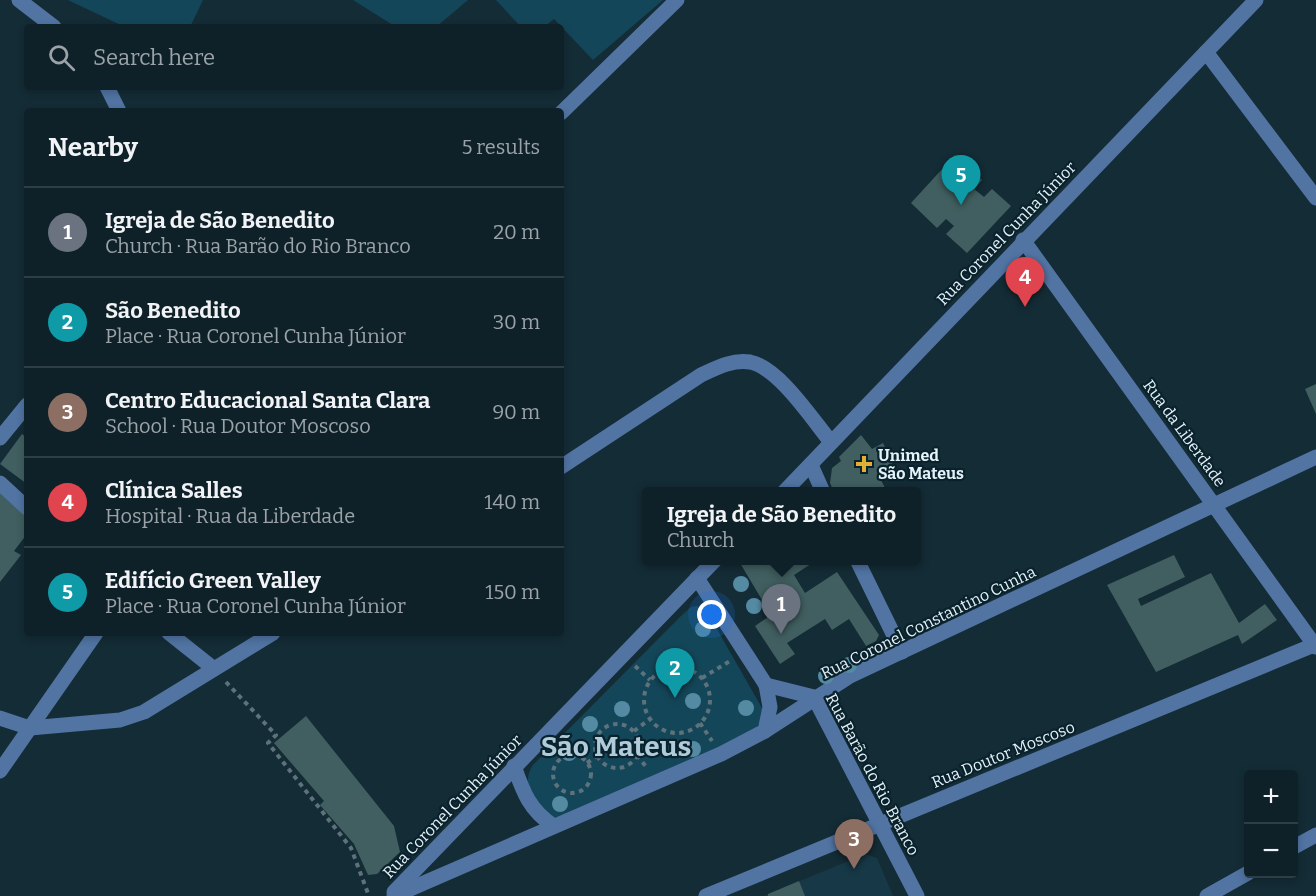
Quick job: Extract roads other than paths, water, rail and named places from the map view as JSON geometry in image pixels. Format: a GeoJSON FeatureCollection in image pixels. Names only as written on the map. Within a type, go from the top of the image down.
{"type":"FeatureCollection","features":[{"type":"Feature","properties":{"kind":"street"},"geometry":{"type":"LineString","coordinates":[[19,0],[50,24]]}},
{"type":"Feature","properties":{"kind":"street"},"geometry":{"type":"LineString","coordinates":[[564,111],[677,0]]}},
{"type":"Feature","properties":{"kind":"street","name":"Rua Coronel Cunha Júnior"},"geometry":{"type":"LineString","coordinates":[[789,487],[1023,240],[1256,0]]}},
{"type":"Feature","properties":{"kind":"street"},"geometry":{"type":"LineString","coordinates":[[1206,52],[1316,198]]}},
{"type":"Feature","properties":{"kind":"street"},"geometry":{"type":"LineString","coordinates":[[108,90],[118,108]]}},
{"type":"Feature","properties":{"kind":"street","name":"Rua da Liberdade"},"geometry":{"type":"LineString","coordinates":[[1023,240],[1315,646]]}},
{"type":"Feature","properties":{"kind":"street"},"geometry":{"type":"LineString","coordinates":[[564,465],[701,375],[725,364],[736,363],[748,362],[769,369],[831,442]]}},
{"type":"Feature","properties":{"kind":"street"},"geometry":{"type":"LineString","coordinates":[[0,438],[24,409]]}},
{"type":"Feature","properties":{"kind":"street","name":"Rua Coronel Constantino Cunha"},"geometry":{"type":"LineString","coordinates":[[392,896],[669,778],[765,731],[814,697],[850,676],[1316,457]]}},
{"type":"Feature","properties":{"kind":"street"},"geometry":{"type":"LineString","coordinates":[[811,465],[822,487]]}},
{"type":"Feature","properties":{"kind":"street"},"geometry":{"type":"LineString","coordinates":[[0,483],[24,505]]}},
{"type":"Feature","properties":{"kind":"street","name":"Rua Coronel Cunha Júnior"},"geometry":{"type":"LineString","coordinates":[[392,896],[514,766],[711,565]]}},
{"type":"Feature","properties":{"kind":"street"},"geometry":{"type":"LineString","coordinates":[[859,565],[902,652]]}},
{"type":"Feature","properties":{"kind":"street"},"geometry":{"type":"LineString","coordinates":[[698,578],[766,686],[770,707],[765,731]]}},
{"type":"Feature","properties":{"kind":"street"},"geometry":{"type":"LineString","coordinates":[[0,771],[94,636]]}},
{"type":"Feature","properties":{"kind":"street"},"geometry":{"type":"LineString","coordinates":[[173,636],[213,668]]}},
{"type":"Feature","properties":{"kind":"street"},"geometry":{"type":"LineString","coordinates":[[0,718],[30,728],[96,723],[144,712],[268,636]]}},
{"type":"Feature","properties":{"kind":"street","name":"Rua Doutor Moscoso"},"geometry":{"type":"LineString","coordinates":[[706,896],[1315,646]]}},
{"type":"Feature","properties":{"kind":"street","name":"Rua Barão do Rio Branco"},"geometry":{"type":"LineString","coordinates":[[766,686],[814,697],[917,896]]}},
{"type":"Feature","properties":{"kind":"street"},"geometry":{"type":"LineString","coordinates":[[514,766],[530,804],[544,820],[554,826]]}},
{"type":"Feature","properties":{"kind":"street"},"geometry":{"type":"LineString","coordinates":[[1298,844],[1316,834]]}},
{"type":"Feature","properties":{"kind":"street"},"geometry":{"type":"LineString","coordinates":[[1207,896],[1244,875]]}},
{"type":"Feature","properties":{"kind":"place","name":"Edifício Green Valley"},"geometry":{"type":"Point","coordinates":[961,205]}},
{"type":"Feature","properties":{"kind":"place","name":"Clínica Salles"},"geometry":{"type":"Point","coordinates":[1025,307]}},
{"type":"Feature","properties":{"kind":"place","name":"Unimed São Mateus"},"geometry":{"type":"Point","coordinates":[864,464]}},
{"type":"Feature","properties":{"kind":"place","name":"Igreja de São Benedito"},"geometry":{"type":"Point","coordinates":[781,634]}},
{"type":"Feature","properties":{"kind":"place","name":"São Benedito"},"geometry":{"type":"Point","coordinates":[675,698]}},
{"type":"Feature","properties":{"kind":"place","name":"Centro Educacional Santa Clara"},"geometry":{"type":"Point","coordinates":[854,869]}},
{"type":"Feature","properties":{"kind":"district","name":"São Mateus"},"geometry":{"type":"Point","coordinates":[616,746]}}]}
